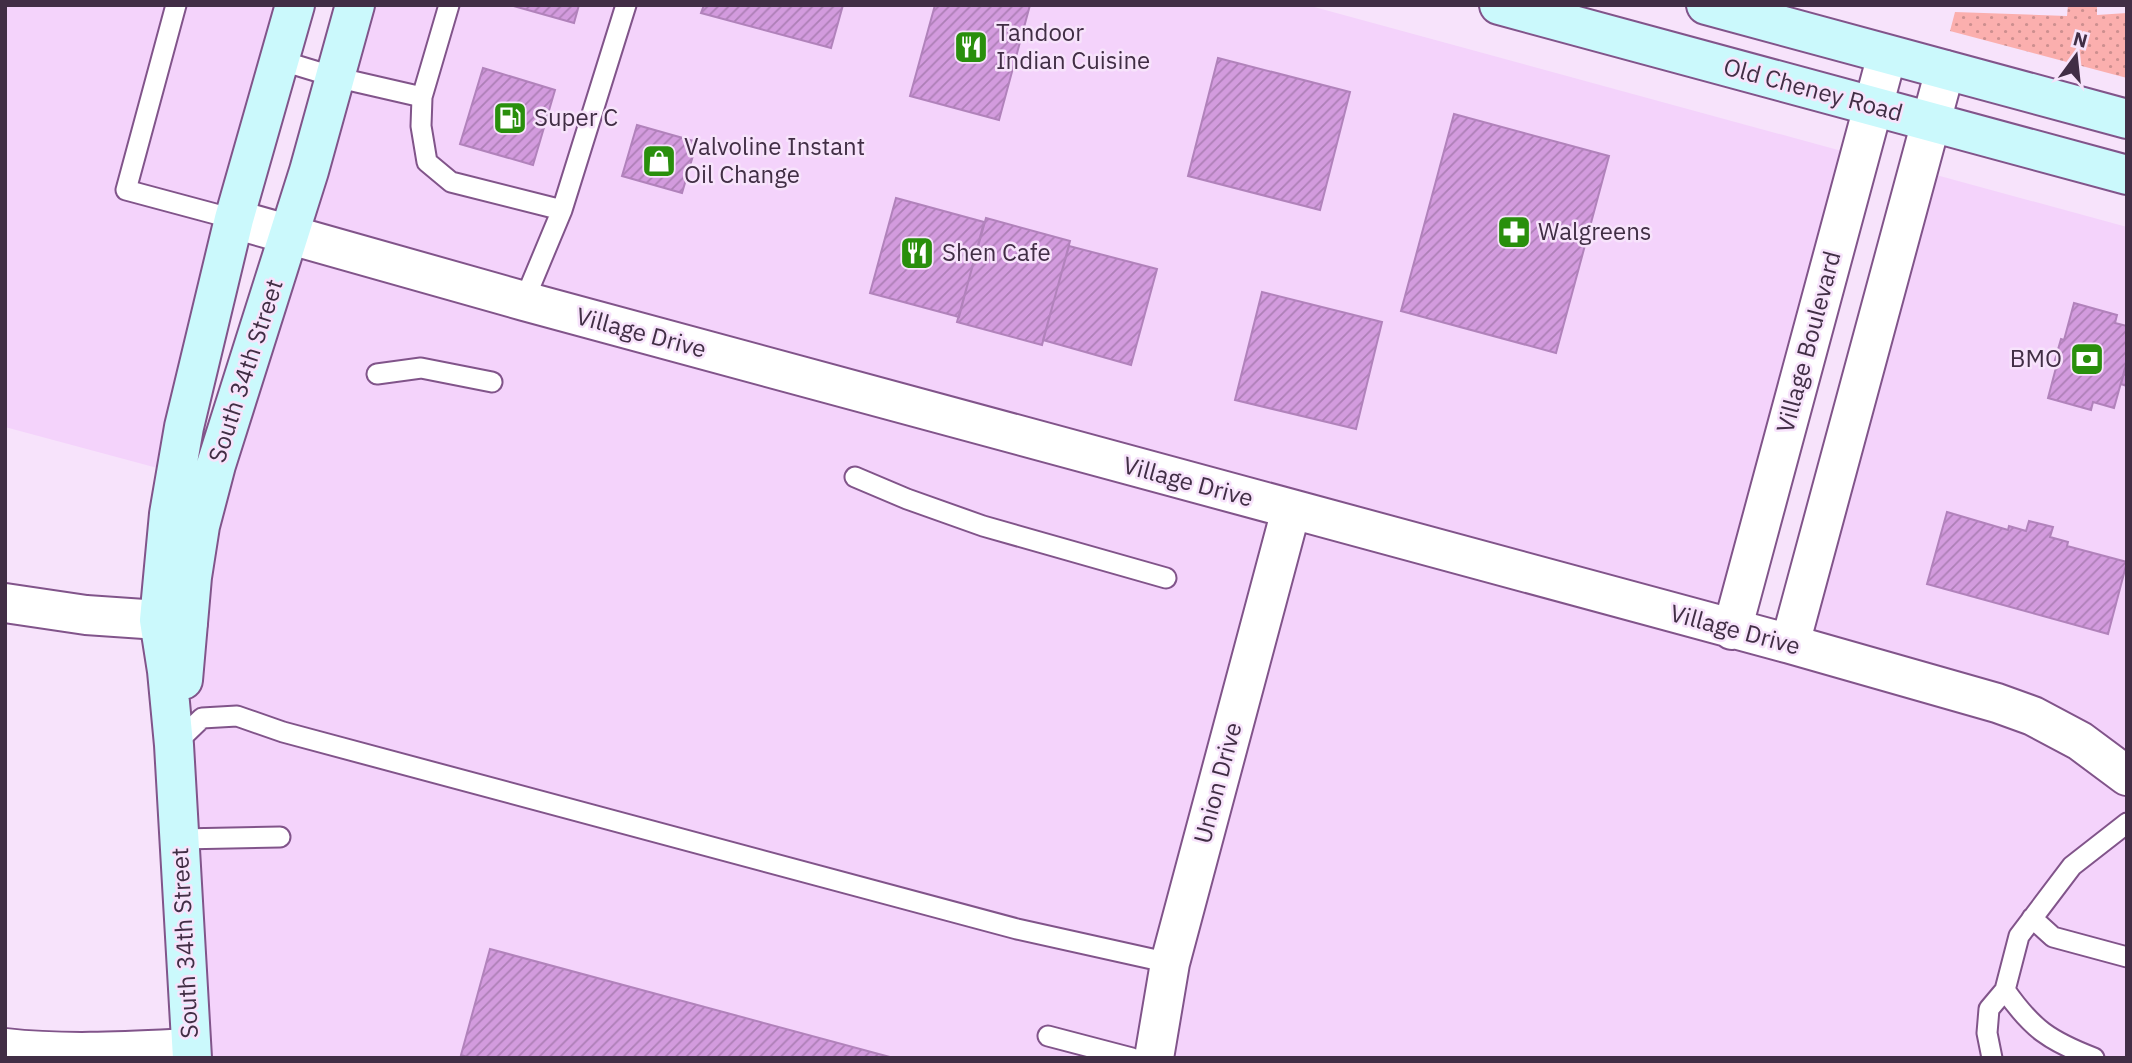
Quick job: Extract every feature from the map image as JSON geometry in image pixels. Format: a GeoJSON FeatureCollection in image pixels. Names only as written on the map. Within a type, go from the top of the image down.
{"type":"FeatureCollection","features":[{"type":"Feature","properties":{"kind":"street","name":"South 34th Street"},"geometry":{"type":"LineString","coordinates":[[191,1053],[174,745],[174,621],[169,514],[184,427],[234,219],[295,5]]}},
{"type":"Feature","properties":{"kind":"street","name":"South 34th Street"},"geometry":{"type":"LineString","coordinates":[[174,621],[192,578],[203,514],[216,465],[289,235],[355,5]]}},
{"type":"Feature","properties":{"kind":"street","name":"Old Cheney Road"},"geometry":{"type":"LineString","coordinates":[[1499,5],[2127,175]]}},
{"type":"Feature","properties":{"kind":"street"},"geometry":{"type":"LineString","coordinates":[[1706,5],[2127,119]]}},
{"type":"Feature","properties":{"kind":"street","name":"Village Boulevard"},"geometry":{"type":"LineString","coordinates":[[1732,629],[1887,55]]}},
{"type":"Feature","properties":{"kind":"street"},"geometry":{"type":"LineString","coordinates":[[1790,644],[1945,69]]}},
{"type":"Feature","properties":{"kind":"street","name":"Village Drive"},"geometry":{"type":"LineString","coordinates":[[234,219],[524,302],[1790,644],[1997,703],[2033,716],[2087,745],[2127,776]]}},
{"type":"Feature","properties":{"kind":"street","name":"Union Drive"},"geometry":{"type":"LineString","coordinates":[[1154,1058],[1170,963],[1291,510]]}},
{"type":"Feature","properties":{"kind":"street"},"geometry":{"type":"LineString","coordinates":[[5,603],[86,615],[174,621]]}},
{"type":"Feature","properties":{"kind":"street"},"geometry":{"type":"LineString","coordinates":[[5,1048],[36,1051],[191,1053]]}},
{"type":"Feature","properties":{"kind":"lane"},"geometry":{"type":"LineString","coordinates":[[176,5],[126,190],[234,219]]}},
{"type":"Feature","properties":{"kind":"lane"},"geometry":{"type":"LineString","coordinates":[[449,5],[422,97],[422,126],[427,162],[451,182],[562,210]]}},
{"type":"Feature","properties":{"kind":"lane"},"geometry":{"type":"LineString","coordinates":[[524,302],[562,210],[626,5]]}},
{"type":"Feature","properties":{"kind":"lane"},"geometry":{"type":"LineString","coordinates":[[279,60],[335,77],[422,97]]}},
{"type":"Feature","properties":{"kind":"lane"},"geometry":{"type":"LineString","coordinates":[[377,374],[421,368],[492,382]]}},
{"type":"Feature","properties":{"kind":"lane"},"geometry":{"type":"LineString","coordinates":[[855,477],[983,526],[1166,578]]}},
{"type":"Feature","properties":{"kind":"lane"},"geometry":{"type":"LineString","coordinates":[[174,745],[202,718],[237,716],[283,732],[1008,926],[1170,963]]}},
{"type":"Feature","properties":{"kind":"lane"},"geometry":{"type":"LineString","coordinates":[[1992,1058],[1987,1033],[1989,1009],[2004,990],[2019,936],[2072,866],[2127,823]]}},
{"type":"Feature","properties":{"kind":"lane"},"geometry":{"type":"LineString","coordinates":[[180,839],[280,837]]}},
{"type":"Feature","properties":{"kind":"lane"},"geometry":{"type":"LineString","coordinates":[[2032,918],[2053,937],[2127,957]]}},
{"type":"Feature","properties":{"kind":"lane"},"geometry":{"type":"LineString","coordinates":[[2004,990],[2023,1017],[2056,1051],[2094,1058]]}},
{"type":"Feature","properties":{"kind":"lane"},"geometry":{"type":"LineString","coordinates":[[1048,1036],[1132,1058]]}},
{"type":"Feature","properties":{"kind":"shaded area"},"geometry":{"type":"Polygon","coordinates":[[[5,5],[295,5],[176,473],[5,427],[5,5]]]}},
{"type":"Feature","properties":{"kind":"shaded area"},"geometry":{"type":"Polygon","coordinates":[[[355,5],[1307,5],[1860,156],[1732,629],[1789,644],[1918,170],[2127,227],[2127,1058],[192,1058],[187,646],[355,5]]]}},
{"type":"Feature","properties":{"kind":"shaded area"},"geometry":{"type":"Polygon","coordinates":[[[2068,5],[2097,5],[2097,15],[2127,13],[2127,78],[1950,31],[1955,12],[2067,16],[2068,5]]]}},
{"type":"Feature","properties":{"kind":"building"},"geometry":{"type":"Polygon","coordinates":[[[510,5],[579,5],[574,23],[510,5]]]}},
{"type":"Feature","properties":{"kind":"building"},"geometry":{"type":"Polygon","coordinates":[[[704,5],[843,5],[831,48],[701,13],[704,5]]]}},
{"type":"Feature","properties":{"kind":"building"},"geometry":{"type":"Polygon","coordinates":[[[935,5],[1030,5],[999,120],[910,96],[935,5]]]}},
{"type":"Feature","properties":{"kind":"building"},"geometry":{"type":"Polygon","coordinates":[[[1218,58],[1350,92],[1320,210],[1188,176],[1218,58]]]}},
{"type":"Feature","properties":{"kind":"building"},"geometry":{"type":"Polygon","coordinates":[[[483,68],[555,90],[533,165],[460,144],[483,68]]]}},
{"type":"Feature","properties":{"kind":"building","name":"Walgreens"},"geometry":{"type":"Polygon","coordinates":[[[1454,114],[1609,156],[1556,353],[1401,311],[1454,114]]]}},
{"type":"Feature","properties":{"kind":"building"},"geometry":{"type":"Polygon","coordinates":[[[637,125],[697,142],[682,193],[622,176],[637,125]]]}},
{"type":"Feature","properties":{"kind":"building"},"geometry":{"type":"Polygon","coordinates":[[[896,198],[984,222],[959,317],[870,293],[896,198]]]}},
{"type":"Feature","properties":{"kind":"building"},"geometry":{"type":"Polygon","coordinates":[[[986,218],[1070,241],[1042,345],[957,322],[986,218]]]}},
{"type":"Feature","properties":{"kind":"building"},"geometry":{"type":"Polygon","coordinates":[[[1069,246],[1157,269],[1131,365],[1043,340],[1069,246]]]}},
{"type":"Feature","properties":{"kind":"building"},"geometry":{"type":"Polygon","coordinates":[[[1262,292],[1382,322],[1356,429],[1235,400],[1262,292]]]}},
{"type":"Feature","properties":{"kind":"building"},"geometry":{"type":"Polygon","coordinates":[[[2074,303],[2117,315],[2115,323],[2127,326],[2127,361],[2114,408],[2093,402],[2091,410],[2048,398],[2058,360],[2055,360],[2061,339],[2064,340],[2074,303]]]}},
{"type":"Feature","properties":{"kind":"building"},"geometry":{"type":"Polygon","coordinates":[[[2127,361],[2127,386],[2121,384],[2127,361]]]}},
{"type":"Feature","properties":{"kind":"building"},"geometry":{"type":"Polygon","coordinates":[[[1947,512],[2008,530],[2009,526],[2026,531],[2029,521],[2053,527],[2050,537],[2068,542],[2067,546],[2127,562],[2108,634],[1927,584],[1947,512]]]}},
{"type":"Feature","properties":{"kind":"building"},"geometry":{"type":"Polygon","coordinates":[[[490,949],[890,1058],[470,1058],[461,1055],[490,949]]]}},
{"type":"Feature","properties":{"kind":"place","name":"Tandoor Indian Cuisine"},"geometry":{"type":"Point","coordinates":[971,47]}},
{"type":"Feature","properties":{"kind":"place","name":"Super C"},"geometry":{"type":"Point","coordinates":[510,118]}},
{"type":"Feature","properties":{"kind":"place","name":"Valvoline Instant Oil Change"},"geometry":{"type":"Point","coordinates":[659,161]}},
{"type":"Feature","properties":{"kind":"place","name":"Walgreens"},"geometry":{"type":"Point","coordinates":[1514,232]}},
{"type":"Feature","properties":{"kind":"place","name":"Shen Cafe"},"geometry":{"type":"Point","coordinates":[917,253]}},
{"type":"Feature","properties":{"kind":"place","name":"BMO"},"geometry":{"type":"Point","coordinates":[2087,359]}}]}
